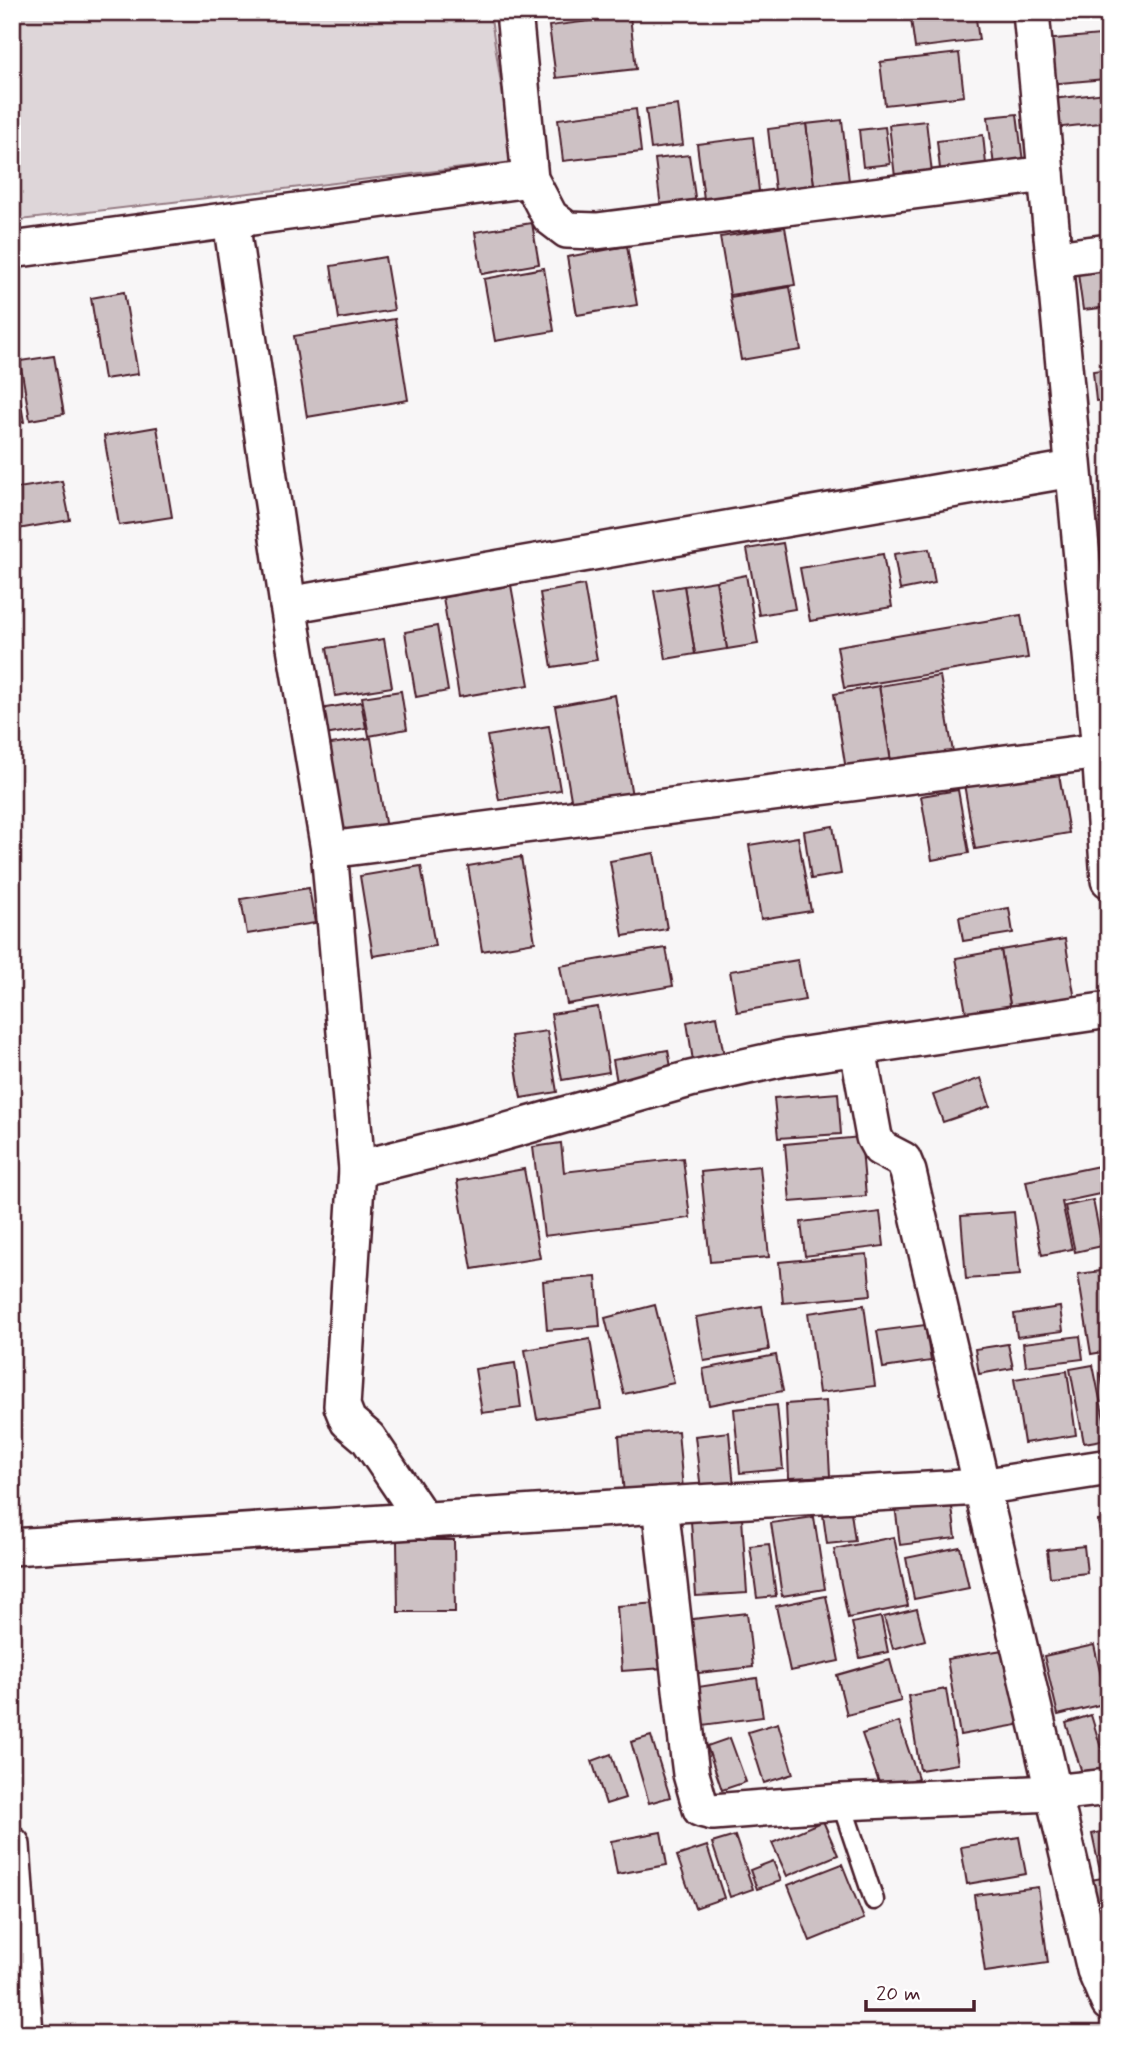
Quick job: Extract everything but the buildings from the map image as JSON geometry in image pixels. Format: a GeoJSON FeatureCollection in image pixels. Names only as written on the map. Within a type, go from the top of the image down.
{"type":"FeatureCollection","features":[{"type":"Feature","properties":{"kind":"street"},"geometry":{"type":"LineString","coordinates":[[1031,12],[1100,751],[1109,877]]}},
{"type":"Feature","properties":{"kind":"street"},"geometry":{"type":"LineString","coordinates":[[517,13],[530,180],[550,217],[567,230],[597,231],[1046,174]]}},
{"type":"Feature","properties":{"kind":"street"},"geometry":{"type":"LineString","coordinates":[[12,250],[530,180]]}},
{"type":"Feature","properties":{"kind":"street"},"geometry":{"type":"LineString","coordinates":[[231,221],[288,605],[329,850],[357,1169],[342,1406],[348,1421],[368,1438],[424,1521]]}},
{"type":"Feature","properties":{"kind":"street"},"geometry":{"type":"LineString","coordinates":[[1055,259],[1109,252]]}},
{"type":"Feature","properties":{"kind":"street"},"geometry":{"type":"LineString","coordinates":[[288,605],[1072,469]]}},
{"type":"Feature","properties":{"kind":"street"},"geometry":{"type":"LineString","coordinates":[[329,850],[1100,751]]}},
{"type":"Feature","properties":{"kind":"street"},"geometry":{"type":"LineString","coordinates":[[357,1169],[497,1134],[690,1079],[784,1058],[1109,1010]]}},
{"type":"Feature","properties":{"kind":"street"},"geometry":{"type":"LineString","coordinates":[[858,1049],[874,1136],[880,1148],[903,1160],[908,1172],[1095,1970],[1109,2003]]}},
{"type":"Feature","properties":{"kind":"street"},"geometry":{"type":"LineString","coordinates":[[12,1547],[981,1487],[1109,1468]]}},
{"type":"Feature","properties":{"kind":"street"},"geometry":{"type":"LineString","coordinates":[[660,1505],[691,1774],[701,1809],[713,1812],[841,1802],[1053,1793],[1109,1787]]}},
{"type":"Feature","properties":{"kind":"street"},"geometry":{"type":"LineString","coordinates":[[12,1845],[25,2034]]}},
{"type":"Feature","properties":{"kind":"lane"},"geometry":{"type":"LineString","coordinates":[[841,1802],[874,1900]]}},
{"type":"Feature","properties":{"kind":"shaded area"},"geometry":{"type":"Polygon","coordinates":[[[12,12],[490,12],[513,162],[12,221],[12,12]]]}}]}
